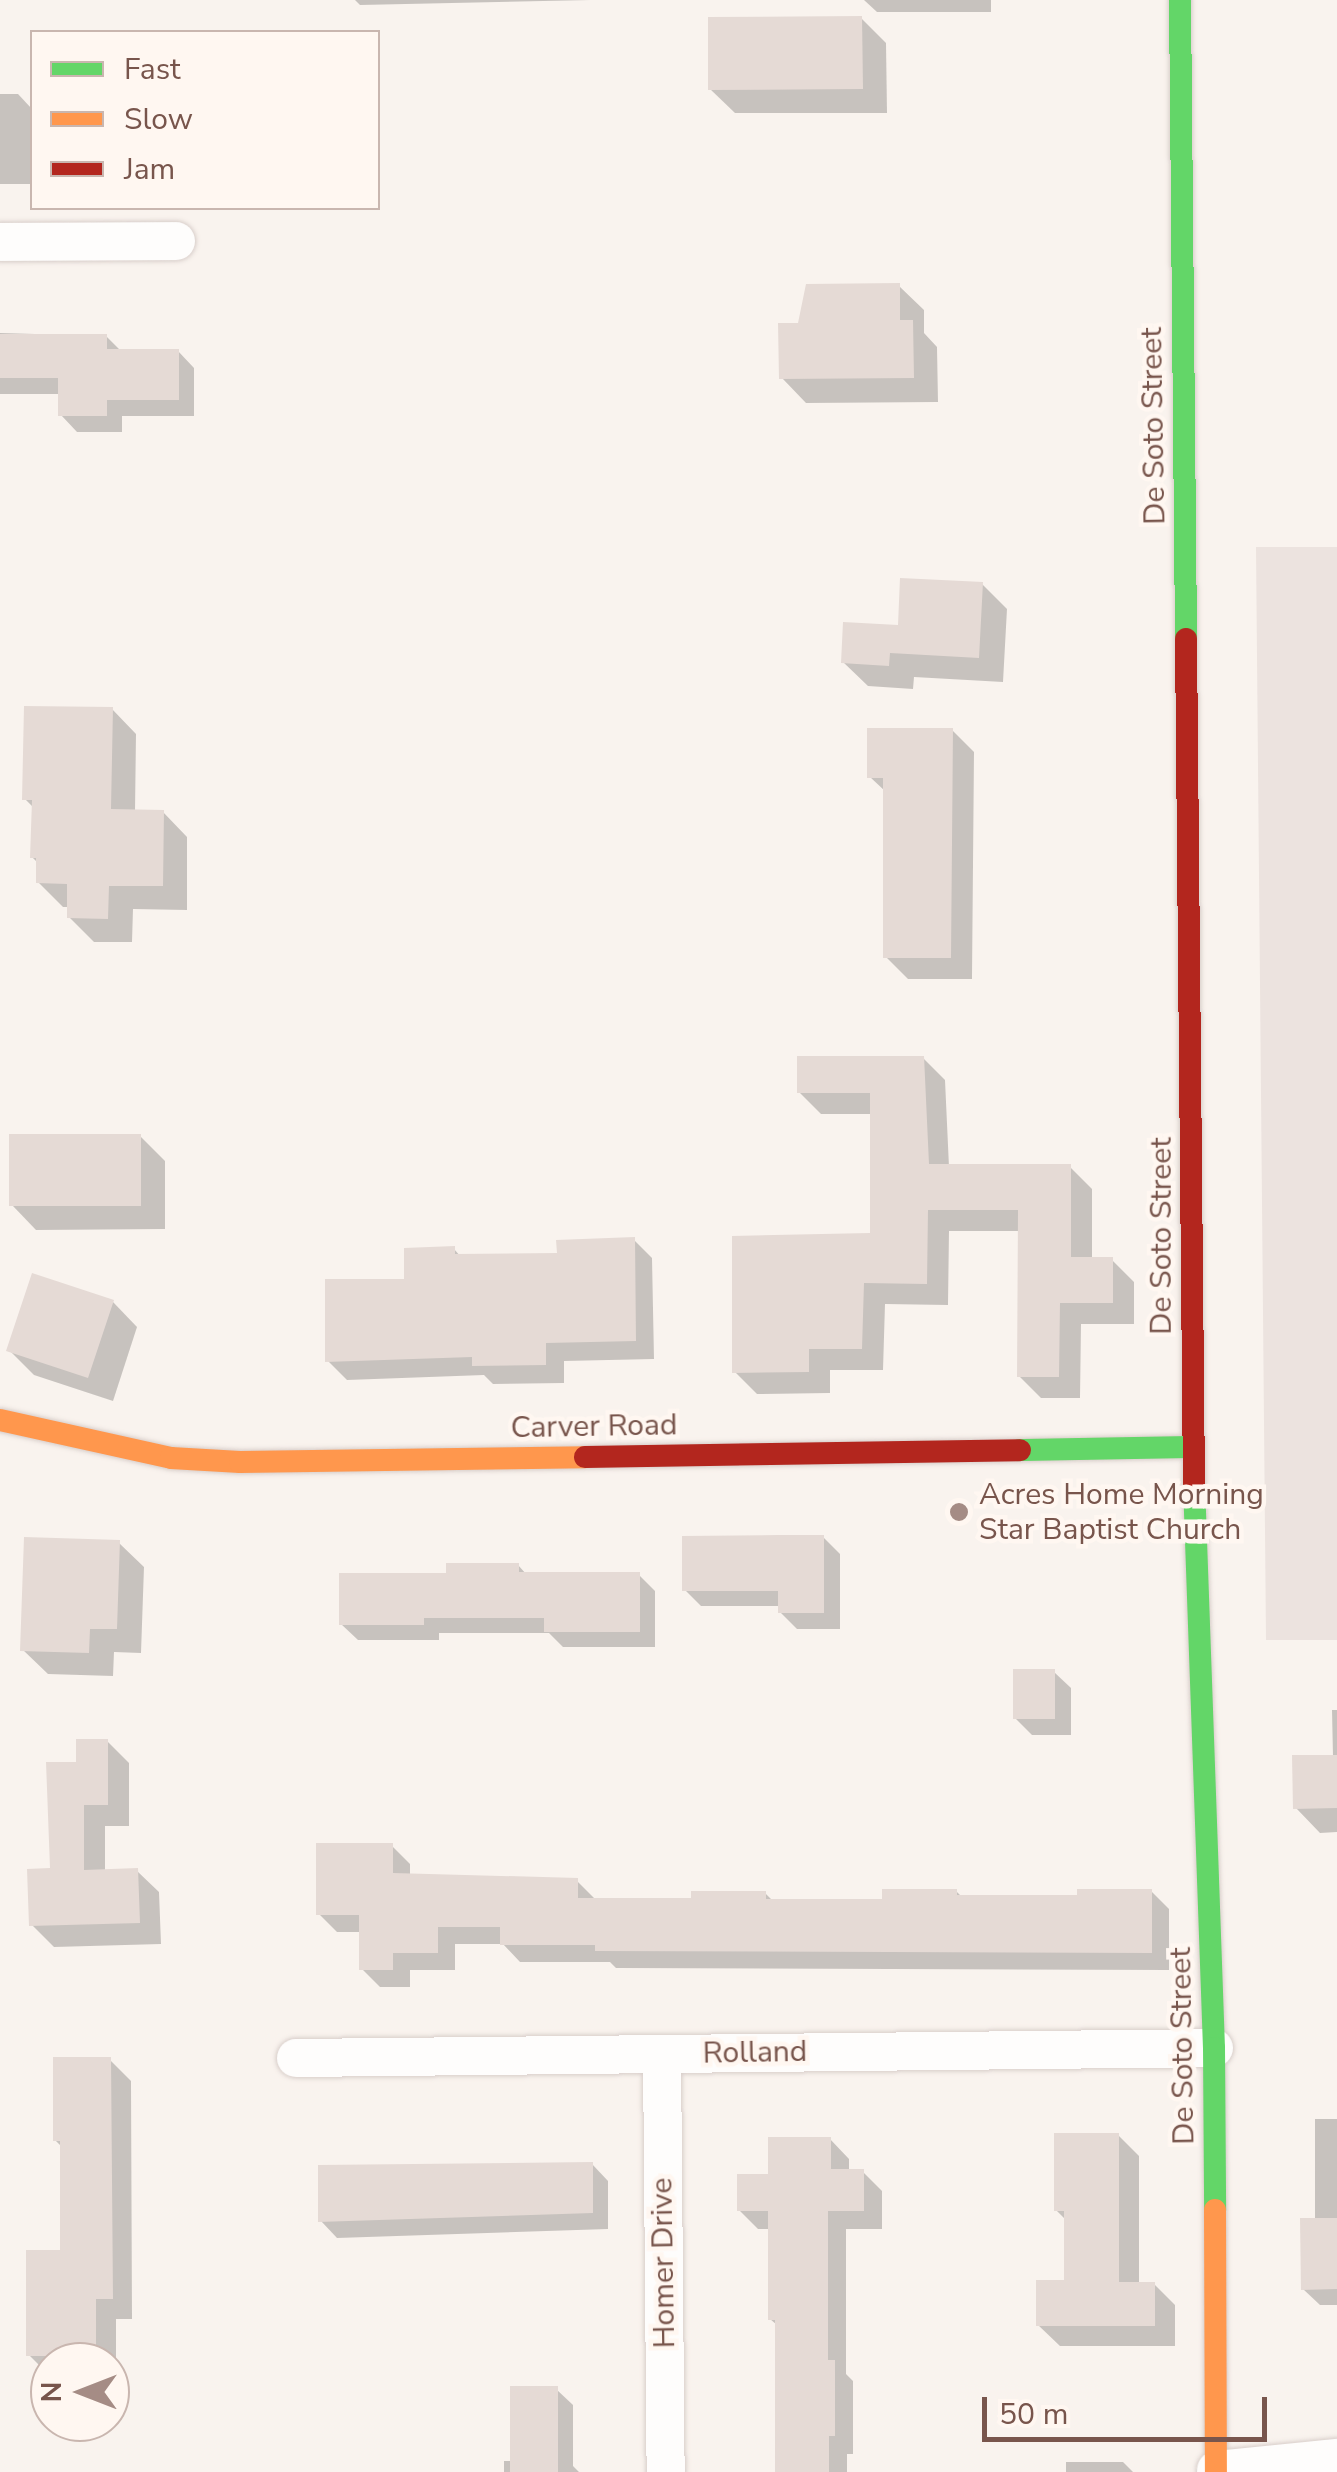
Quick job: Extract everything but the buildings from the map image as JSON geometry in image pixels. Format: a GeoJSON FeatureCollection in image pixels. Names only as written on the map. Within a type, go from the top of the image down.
{"type":"FeatureCollection","features":[{"type":"Feature","properties":{"kind":"street","name":"De Soto Street"},"geometry":{"type":"LineString","coordinates":[[1180,0],[1193,1447],[1214,2048],[1216,2471]]}},
{"type":"Feature","properties":{"kind":"street"},"geometry":{"type":"LineString","coordinates":[[0,242],[176,242]]}},
{"type":"Feature","properties":{"kind":"street","name":"Carver Road"},"geometry":{"type":"LineString","coordinates":[[0,1420],[108,1447],[171,1458],[240,1462],[1193,1447]]}},
{"type":"Feature","properties":{"kind":"street","name":"Rolland"},"geometry":{"type":"LineString","coordinates":[[296,2058],[1214,2048]]}},
{"type":"Feature","properties":{"kind":"street","name":"Homer Drive"},"geometry":{"type":"LineString","coordinates":[[662,2054],[666,2472]]}},
{"type":"Feature","properties":{"kind":"street"},"geometry":{"type":"LineString","coordinates":[[1216,2471],[1337,2458]]}},
{"type":"Feature","properties":{"kind":"shaded area"},"geometry":{"type":"Polygon","coordinates":[[[1256,547],[1337,547],[1337,1640],[1266,1640],[1256,547]]]}},
{"type":"Feature","properties":{"kind":"traffic: fast"},"geometry":{"type":"LineString","coordinates":[[1180,0],[1186,639]]}},
{"type":"Feature","properties":{"kind":"traffic: fast"},"geometry":{"type":"LineString","coordinates":[[1020,1450],[1193,1447]]}},
{"type":"Feature","properties":{"kind":"traffic: fast"},"geometry":{"type":"LineString","coordinates":[[1194,1484],[1214,2048],[1215,2210]]}},
{"type":"Feature","properties":{"kind":"traffic: slow"},"geometry":{"type":"LineString","coordinates":[[0,1420],[171,1458],[240,1462],[585,1457]]}},
{"type":"Feature","properties":{"kind":"traffic: slow"},"geometry":{"type":"LineString","coordinates":[[1215,2210],[1216,2472]]}},
{"type":"Feature","properties":{"kind":"traffic: jam"},"geometry":{"type":"LineString","coordinates":[[1186,639],[1194,1484]]}},
{"type":"Feature","properties":{"kind":"traffic: jam"},"geometry":{"type":"LineString","coordinates":[[585,1457],[1020,1450]]}},
{"type":"Feature","properties":{"kind":"place","name":"Acres Home Morning Star Baptist Church"},"geometry":{"type":"Point","coordinates":[959,1512]}}]}
